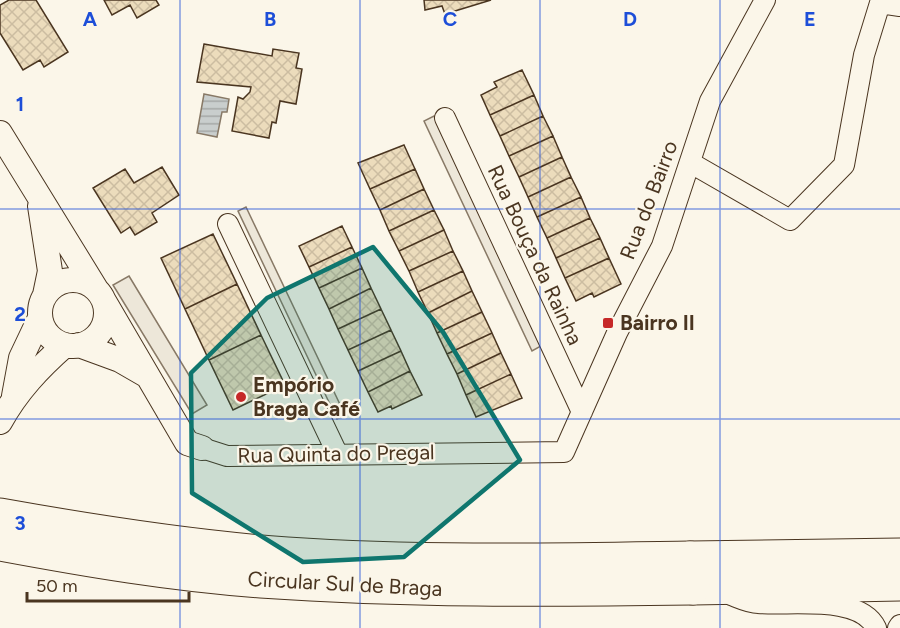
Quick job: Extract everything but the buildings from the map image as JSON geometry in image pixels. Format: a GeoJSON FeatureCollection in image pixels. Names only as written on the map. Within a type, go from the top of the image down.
{"type":"FeatureCollection","features":[{"type":"Feature","properties":{"kind":"highway","name":"Circular Sul de Braga"},"geometry":{"type":"LineString","coordinates":[[0,515],[111,534],[286,554],[463,560],[698,578]]}},
{"type":"Feature","properties":{"kind":"highway","name":"Circular Sul de Braga"},"geometry":{"type":"LineString","coordinates":[[0,544],[176,572],[303,584],[445,589],[698,578]]}},
{"type":"Feature","properties":{"kind":"highway"},"geometry":{"type":"LineString","coordinates":[[698,578],[900,555]]}},
{"type":"Feature","properties":{"kind":"highway"},"geometry":{"type":"LineString","coordinates":[[698,578],[900,584]]}},
{"type":"Feature","properties":{"kind":"street","name":"Rua do Bairro"},"geometry":{"type":"LineString","coordinates":[[564,452],[625,317],[662,246],[710,101],[765,0]]}},
{"type":"Feature","properties":{"kind":"street"},"geometry":{"type":"LineString","coordinates":[[691,163],[790,220],[844,165],[864,55],[889,4]]}},
{"type":"Feature","properties":{"kind":"street","name":"Rua Bouça da Rainha"},"geometry":{"type":"LineString","coordinates":[[445,118],[582,412]]}},
{"type":"Feature","properties":{"kind":"street","name":"Rua Quinta do Pregal"},"geometry":{"type":"LineString","coordinates":[[0,133],[100,295],[187,443],[227,456],[564,452]]}},
{"type":"Feature","properties":{"kind":"street"},"geometry":{"type":"LineString","coordinates":[[39,198],[50,271],[43,306],[45,330],[53,340],[120,360],[148,376]]}},
{"type":"Feature","properties":{"kind":"street"},"geometry":{"type":"LineString","coordinates":[[228,224],[337,453]]}},
{"type":"Feature","properties":{"kind":"street"},"geometry":{"type":"LineString","coordinates":[[0,422],[13,398],[42,365],[72,345],[92,339],[102,329],[105,315],[100,295],[87,283],[64,281],[53,286],[21,358],[13,398]]}},
{"type":"Feature","properties":{"kind":"street"},"geometry":{"type":"LineString","coordinates":[[698,578],[754,603],[842,606],[859,610],[872,618],[876,628]]}},
{"type":"Feature","properties":{"kind":"highlighted area"},"geometry":{"type":"Polygon","coordinates":[[[373,247],[443,332],[520,460],[404,557],[303,562],[192,493],[191,373],[267,298],[373,247]]]}},
{"type":"Feature","properties":{"kind":"shaded area"},"geometry":{"type":"Polygon","coordinates":[[[204,94],[229,99],[227,112],[222,112],[217,137],[197,133],[204,94]]]}},
{"type":"Feature","properties":{"kind":"shaded area"},"geometry":{"type":"Polygon","coordinates":[[[434,116],[541,346],[532,351],[424,121],[434,116]]]}},
{"type":"Feature","properties":{"kind":"shaded area"},"geometry":{"type":"Polygon","coordinates":[[[246,207],[345,415],[337,419],[238,211],[246,207]]]}},
{"type":"Feature","properties":{"kind":"shaded area"},"geometry":{"type":"Polygon","coordinates":[[[129,276],[207,405],[192,414],[113,285],[129,276]]]}},
{"type":"Feature","properties":{"kind":"place","name":"Bairro II"},"geometry":{"type":"Point","coordinates":[608,323]}},
{"type":"Feature","properties":{"kind":"place","name":"Empório Braga Café"},"geometry":{"type":"Point","coordinates":[241,397]}}]}
